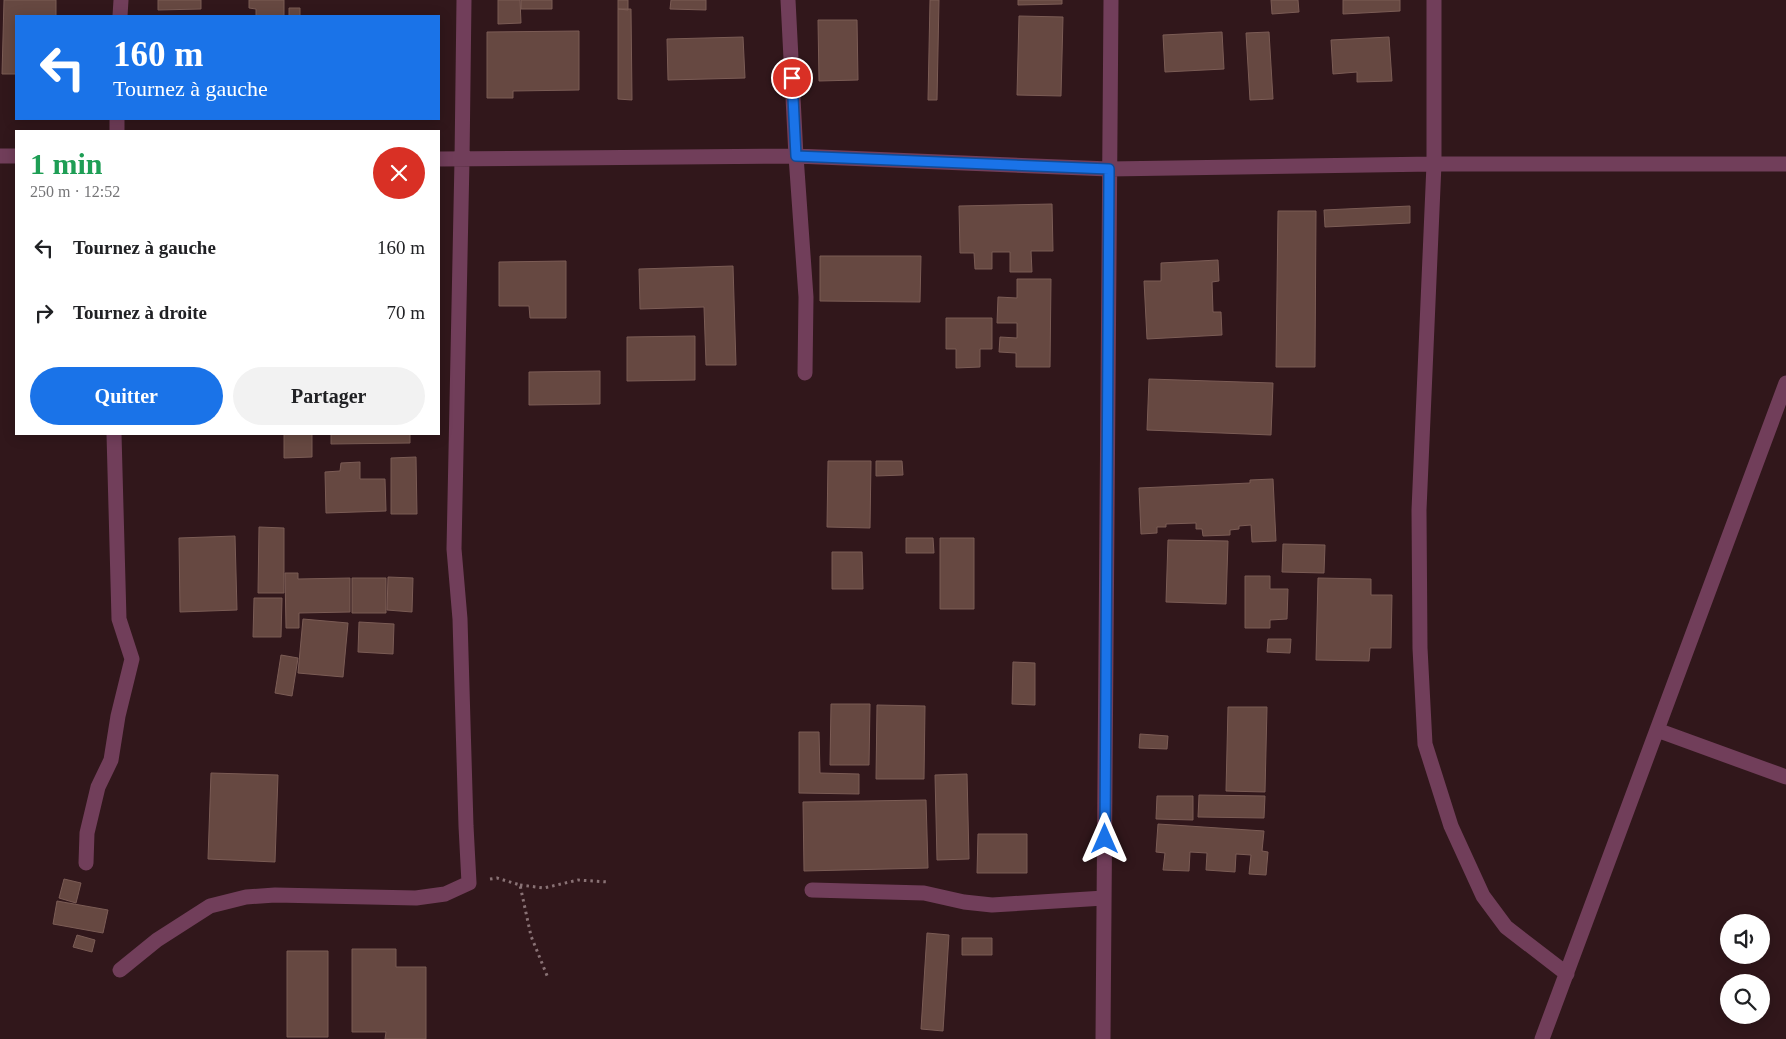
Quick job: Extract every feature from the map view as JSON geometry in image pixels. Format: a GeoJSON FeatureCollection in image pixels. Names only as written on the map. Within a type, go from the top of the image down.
{"type":"FeatureCollection","features":[{"type":"Feature","properties":{"kind":"street"},"geometry":{"type":"LineString","coordinates":[[120,15],[121,0]]}},
{"type":"Feature","properties":{"kind":"street"},"geometry":{"type":"LineString","coordinates":[[120,970],[157,940],[210,906],[246,897],[416,898],[445,894],[470,883],[465,807],[460,618],[454,549],[464,0]]}},
{"type":"Feature","properties":{"kind":"street"},"geometry":{"type":"LineString","coordinates":[[788,0],[806,297],[805,372]]}},
{"type":"Feature","properties":{"kind":"street"},"geometry":{"type":"LineString","coordinates":[[1103,1039],[1111,0]]}},
{"type":"Feature","properties":{"kind":"street"},"geometry":{"type":"LineString","coordinates":[[1434,0],[1434,164],[1419,510],[1420,648],[1425,744],[1451,826],[1483,896],[1506,927],[1567,974]]}},
{"type":"Feature","properties":{"kind":"street"},"geometry":{"type":"LineString","coordinates":[[0,156],[15,156]]}},
{"type":"Feature","properties":{"kind":"street"},"geometry":{"type":"LineString","coordinates":[[440,159],[796,156],[1109,169],[1434,164],[1786,164]]}},
{"type":"Feature","properties":{"kind":"street"},"geometry":{"type":"LineString","coordinates":[[1542,1039],[1657,730],[1780,418],[1786,382]]}},
{"type":"Feature","properties":{"kind":"street"},"geometry":{"type":"LineString","coordinates":[[86,863],[87,833],[98,787],[111,760],[118,716],[132,659],[119,619],[114,435]]}},
{"type":"Feature","properties":{"kind":"street"},"geometry":{"type":"LineString","coordinates":[[1657,730],[1786,777]]}},
{"type":"Feature","properties":{"kind":"street"},"geometry":{"type":"LineString","coordinates":[[812,890],[924,892],[964,902],[992,905],[1104,898]]}},
{"type":"Feature","properties":{"kind":"path"},"geometry":{"type":"LineString","coordinates":[[470,883],[497,878],[520,885],[544,888],[578,880],[608,882]]}},
{"type":"Feature","properties":{"kind":"path"},"geometry":{"type":"LineString","coordinates":[[520,885],[531,936],[548,978]]}},
{"type":"Feature","properties":{"kind":"building"},"geometry":{"type":"Polygon","coordinates":[[[4,0],[56,0],[56,15],[15,15],[15,74],[2,74],[4,0]]]}},
{"type":"Feature","properties":{"kind":"building"},"geometry":{"type":"Polygon","coordinates":[[[158,0],[201,0],[201,9],[158,10],[158,0]]]}},
{"type":"Feature","properties":{"kind":"building"},"geometry":{"type":"Polygon","coordinates":[[[249,0],[284,0],[284,15],[256,15],[256,9],[249,8],[249,0]]]}},
{"type":"Feature","properties":{"kind":"building"},"geometry":{"type":"Polygon","coordinates":[[[498,0],[520,0],[521,23],[498,24],[498,0]]]}},
{"type":"Feature","properties":{"kind":"building"},"geometry":{"type":"Polygon","coordinates":[[[521,0],[552,0],[552,9],[521,9],[521,0]]]}},
{"type":"Feature","properties":{"kind":"building"},"geometry":{"type":"Polygon","coordinates":[[[618,0],[628,0],[628,10],[618,9],[618,0]]]}},
{"type":"Feature","properties":{"kind":"building"},"geometry":{"type":"Polygon","coordinates":[[[671,0],[706,0],[706,10],[670,9],[671,0]]]}},
{"type":"Feature","properties":{"kind":"building"},"geometry":{"type":"Polygon","coordinates":[[[930,0],[939,0],[937,100],[928,100],[930,0]]]}},
{"type":"Feature","properties":{"kind":"building"},"geometry":{"type":"Polygon","coordinates":[[[1018,0],[1062,0],[1062,4],[1018,5],[1018,0]]]}},
{"type":"Feature","properties":{"kind":"building"},"geometry":{"type":"Polygon","coordinates":[[[1271,0],[1298,0],[1299,12],[1272,14],[1271,0]]]}},
{"type":"Feature","properties":{"kind":"building"},"geometry":{"type":"Polygon","coordinates":[[[1343,0],[1400,0],[1400,11],[1343,14],[1343,0]]]}},
{"type":"Feature","properties":{"kind":"building"},"geometry":{"type":"Polygon","coordinates":[[[289,8],[300,8],[300,15],[289,15],[289,8]]]}},
{"type":"Feature","properties":{"kind":"building"},"geometry":{"type":"Polygon","coordinates":[[[618,9],[631,9],[632,100],[618,99],[618,9]]]}},
{"type":"Feature","properties":{"kind":"building"},"geometry":{"type":"Polygon","coordinates":[[[1019,16],[1063,17],[1061,96],[1017,95],[1019,16]]]}},
{"type":"Feature","properties":{"kind":"building"},"geometry":{"type":"Polygon","coordinates":[[[818,20],[857,20],[858,80],[819,81],[818,20]]]}},
{"type":"Feature","properties":{"kind":"building"},"geometry":{"type":"Polygon","coordinates":[[[579,31],[579,90],[513,91],[513,98],[487,98],[487,32],[579,31]]]}},
{"type":"Feature","properties":{"kind":"building"},"geometry":{"type":"Polygon","coordinates":[[[1222,32],[1224,69],[1165,72],[1163,35],[1222,32]]]}},
{"type":"Feature","properties":{"kind":"building"},"geometry":{"type":"Polygon","coordinates":[[[1269,32],[1273,99],[1250,100],[1246,33],[1269,32]]]}},
{"type":"Feature","properties":{"kind":"building"},"geometry":{"type":"Polygon","coordinates":[[[743,37],[745,78],[668,80],[667,39],[743,37]]]}},
{"type":"Feature","properties":{"kind":"building"},"geometry":{"type":"Polygon","coordinates":[[[1389,37],[1392,81],[1357,82],[1357,72],[1333,74],[1331,40],[1389,37]]]}},
{"type":"Feature","properties":{"kind":"building"},"geometry":{"type":"Polygon","coordinates":[[[1052,204],[1053,251],[1031,251],[1032,272],[1010,272],[1010,252],[992,252],[992,269],[975,269],[974,253],[960,253],[959,206],[1052,204]]]}},
{"type":"Feature","properties":{"kind":"building"},"geometry":{"type":"Polygon","coordinates":[[[1410,206],[1410,223],[1325,227],[1324,210],[1410,206]]]}},
{"type":"Feature","properties":{"kind":"building"},"geometry":{"type":"Polygon","coordinates":[[[1278,211],[1316,211],[1315,367],[1276,367],[1278,211]]]}},
{"type":"Feature","properties":{"kind":"building"},"geometry":{"type":"Polygon","coordinates":[[[820,256],[921,256],[920,302],[820,301],[820,256]]]}},
{"type":"Feature","properties":{"kind":"building"},"geometry":{"type":"Polygon","coordinates":[[[1218,260],[1219,281],[1212,282],[1213,312],[1221,312],[1222,335],[1147,339],[1144,281],[1161,281],[1161,263],[1218,260]]]}},
{"type":"Feature","properties":{"kind":"building"},"geometry":{"type":"Polygon","coordinates":[[[566,261],[566,318],[530,318],[529,306],[499,306],[499,262],[566,261]]]}},
{"type":"Feature","properties":{"kind":"building"},"geometry":{"type":"Polygon","coordinates":[[[733,266],[736,365],[706,365],[704,307],[640,309],[639,269],[733,266]]]}},
{"type":"Feature","properties":{"kind":"building"},"geometry":{"type":"Polygon","coordinates":[[[1017,279],[1051,279],[1050,367],[1016,367],[1016,353],[999,352],[1000,337],[1017,338],[1017,323],[997,323],[998,297],[1017,298],[1017,279]]]}},
{"type":"Feature","properties":{"kind":"building"},"geometry":{"type":"Polygon","coordinates":[[[946,318],[992,318],[992,349],[980,349],[980,367],[956,368],[956,349],[946,349],[946,318]]]}},
{"type":"Feature","properties":{"kind":"building"},"geometry":{"type":"Polygon","coordinates":[[[695,336],[695,380],[627,381],[627,337],[695,336]]]}},
{"type":"Feature","properties":{"kind":"building"},"geometry":{"type":"Polygon","coordinates":[[[600,371],[600,404],[529,405],[529,372],[600,371]]]}},
{"type":"Feature","properties":{"kind":"building"},"geometry":{"type":"Polygon","coordinates":[[[1149,379],[1273,383],[1271,435],[1147,430],[1149,379]]]}},
{"type":"Feature","properties":{"kind":"building"},"geometry":{"type":"Polygon","coordinates":[[[284,435],[312,435],[312,457],[284,458],[284,435]]]}},
{"type":"Feature","properties":{"kind":"building"},"geometry":{"type":"Polygon","coordinates":[[[331,435],[410,435],[410,443],[331,444],[331,435]]]}},
{"type":"Feature","properties":{"kind":"building"},"geometry":{"type":"Polygon","coordinates":[[[416,457],[417,514],[391,514],[391,458],[416,457]]]}},
{"type":"Feature","properties":{"kind":"building"},"geometry":{"type":"Polygon","coordinates":[[[828,461],[871,461],[870,528],[827,527],[828,461]]]}},
{"type":"Feature","properties":{"kind":"building"},"geometry":{"type":"Polygon","coordinates":[[[876,461],[902,461],[903,475],[876,476],[876,461]]]}},
{"type":"Feature","properties":{"kind":"building"},"geometry":{"type":"Polygon","coordinates":[[[360,462],[360,479],[385,479],[386,511],[326,513],[325,472],[340,471],[341,463],[360,462]]]}},
{"type":"Feature","properties":{"kind":"building"},"geometry":{"type":"Polygon","coordinates":[[[1273,479],[1276,541],[1252,542],[1251,525],[1239,526],[1239,529],[1230,530],[1230,535],[1203,536],[1202,529],[1196,529],[1196,523],[1166,524],[1166,527],[1157,527],[1157,533],[1141,534],[1139,488],[1250,483],[1250,480],[1273,479]]]}},
{"type":"Feature","properties":{"kind":"building"},"geometry":{"type":"Polygon","coordinates":[[[259,527],[284,528],[284,593],[258,593],[259,527]]]}},
{"type":"Feature","properties":{"kind":"building"},"geometry":{"type":"Polygon","coordinates":[[[235,536],[237,610],[180,612],[179,538],[235,536]]]}},
{"type":"Feature","properties":{"kind":"building"},"geometry":{"type":"Polygon","coordinates":[[[906,538],[933,538],[934,553],[906,553],[906,538]]]}},
{"type":"Feature","properties":{"kind":"building"},"geometry":{"type":"Polygon","coordinates":[[[940,538],[974,538],[974,609],[940,609],[940,538]]]}},
{"type":"Feature","properties":{"kind":"building"},"geometry":{"type":"Polygon","coordinates":[[[1168,540],[1228,541],[1226,604],[1166,602],[1168,540]]]}},
{"type":"Feature","properties":{"kind":"building"},"geometry":{"type":"Polygon","coordinates":[[[1283,544],[1325,545],[1324,573],[1282,572],[1283,544]]]}},
{"type":"Feature","properties":{"kind":"building"},"geometry":{"type":"Polygon","coordinates":[[[832,552],[862,552],[863,589],[832,589],[832,552]]]}},
{"type":"Feature","properties":{"kind":"building"},"geometry":{"type":"Polygon","coordinates":[[[285,573],[298,573],[298,579],[350,578],[350,612],[299,613],[299,628],[286,628],[285,573]]]}},
{"type":"Feature","properties":{"kind":"building"},"geometry":{"type":"Polygon","coordinates":[[[1245,576],[1270,576],[1270,589],[1288,589],[1287,619],[1270,620],[1270,628],[1245,628],[1245,576]]]}},
{"type":"Feature","properties":{"kind":"building"},"geometry":{"type":"Polygon","coordinates":[[[388,577],[413,578],[412,612],[387,610],[388,577]]]}},
{"type":"Feature","properties":{"kind":"building"},"geometry":{"type":"Polygon","coordinates":[[[352,578],[386,578],[386,613],[352,613],[352,578]]]}},
{"type":"Feature","properties":{"kind":"building"},"geometry":{"type":"Polygon","coordinates":[[[1318,578],[1371,579],[1371,595],[1392,595],[1391,648],[1370,648],[1369,661],[1316,660],[1318,578]]]}},
{"type":"Feature","properties":{"kind":"building"},"geometry":{"type":"Polygon","coordinates":[[[254,598],[282,598],[281,637],[253,637],[254,598]]]}},
{"type":"Feature","properties":{"kind":"building"},"geometry":{"type":"Polygon","coordinates":[[[303,619],[348,623],[343,677],[298,673],[303,619]]]}},
{"type":"Feature","properties":{"kind":"building"},"geometry":{"type":"Polygon","coordinates":[[[359,622],[394,624],[393,654],[358,652],[359,622]]]}},
{"type":"Feature","properties":{"kind":"building"},"geometry":{"type":"Polygon","coordinates":[[[1268,639],[1291,639],[1290,653],[1267,652],[1268,639]]]}},
{"type":"Feature","properties":{"kind":"building"},"geometry":{"type":"Polygon","coordinates":[[[281,655],[298,658],[292,696],[275,693],[281,655]]]}},
{"type":"Feature","properties":{"kind":"building"},"geometry":{"type":"Polygon","coordinates":[[[1013,662],[1035,663],[1035,705],[1012,704],[1013,662]]]}},
{"type":"Feature","properties":{"kind":"building"},"geometry":{"type":"Polygon","coordinates":[[[831,704],[870,704],[869,765],[830,765],[831,704]]]}},
{"type":"Feature","properties":{"kind":"building"},"geometry":{"type":"Polygon","coordinates":[[[877,705],[925,706],[924,779],[876,779],[877,705]]]}},
{"type":"Feature","properties":{"kind":"building"},"geometry":{"type":"Polygon","coordinates":[[[1228,707],[1267,707],[1265,792],[1226,791],[1228,707]]]}},
{"type":"Feature","properties":{"kind":"building"},"geometry":{"type":"Polygon","coordinates":[[[799,732],[819,732],[820,773],[859,774],[859,794],[799,793],[799,732]]]}},
{"type":"Feature","properties":{"kind":"building"},"geometry":{"type":"Polygon","coordinates":[[[1140,734],[1168,736],[1167,749],[1139,748],[1140,734]]]}},
{"type":"Feature","properties":{"kind":"building"},"geometry":{"type":"Polygon","coordinates":[[[211,773],[278,775],[275,862],[208,859],[211,773]]]}},
{"type":"Feature","properties":{"kind":"building"},"geometry":{"type":"Polygon","coordinates":[[[967,774],[969,859],[937,860],[935,775],[967,774]]]}},
{"type":"Feature","properties":{"kind":"building"},"geometry":{"type":"Polygon","coordinates":[[[1199,795],[1265,796],[1264,818],[1198,817],[1199,795]]]}},
{"type":"Feature","properties":{"kind":"building"},"geometry":{"type":"Polygon","coordinates":[[[1157,796],[1193,796],[1193,820],[1156,819],[1157,796]]]}},
{"type":"Feature","properties":{"kind":"building"},"geometry":{"type":"Polygon","coordinates":[[[926,800],[928,868],[804,871],[803,802],[926,800]]]}},
{"type":"Feature","properties":{"kind":"building"},"geometry":{"type":"Polygon","coordinates":[[[1158,824],[1264,831],[1262,851],[1268,852],[1266,875],[1249,874],[1251,855],[1236,854],[1235,872],[1206,870],[1207,853],[1190,852],[1189,871],[1163,870],[1165,853],[1156,852],[1158,824]]]}},
{"type":"Feature","properties":{"kind":"building"},"geometry":{"type":"Polygon","coordinates":[[[978,834],[1027,834],[1027,873],[977,873],[978,834]]]}},
{"type":"Feature","properties":{"kind":"building"},"geometry":{"type":"Polygon","coordinates":[[[64,879],[81,883],[76,903],[59,898],[64,879]]]}},
{"type":"Feature","properties":{"kind":"building"},"geometry":{"type":"Polygon","coordinates":[[[57,901],[108,910],[103,933],[53,924],[57,901]]]}},
{"type":"Feature","properties":{"kind":"building"},"geometry":{"type":"Polygon","coordinates":[[[927,933],[949,935],[943,1031],[921,1029],[927,933]]]}},
{"type":"Feature","properties":{"kind":"building"},"geometry":{"type":"Polygon","coordinates":[[[77,935],[95,940],[92,952],[73,947],[77,935]]]}},
{"type":"Feature","properties":{"kind":"building"},"geometry":{"type":"Polygon","coordinates":[[[962,938],[992,938],[992,955],[962,955],[962,938]]]}},
{"type":"Feature","properties":{"kind":"building"},"geometry":{"type":"Polygon","coordinates":[[[352,949],[396,949],[396,967],[426,967],[426,1039],[385,1039],[386,1032],[352,1032],[352,949]]]}},
{"type":"Feature","properties":{"kind":"building"},"geometry":{"type":"Polygon","coordinates":[[[287,951],[328,951],[328,1037],[287,1037],[287,951]]]}},
{"type":"Feature","properties":{"kind":"route"},"geometry":{"type":"LineString","coordinates":[[792,78],[796,156],[1109,169],[1105,839]]}}]}
